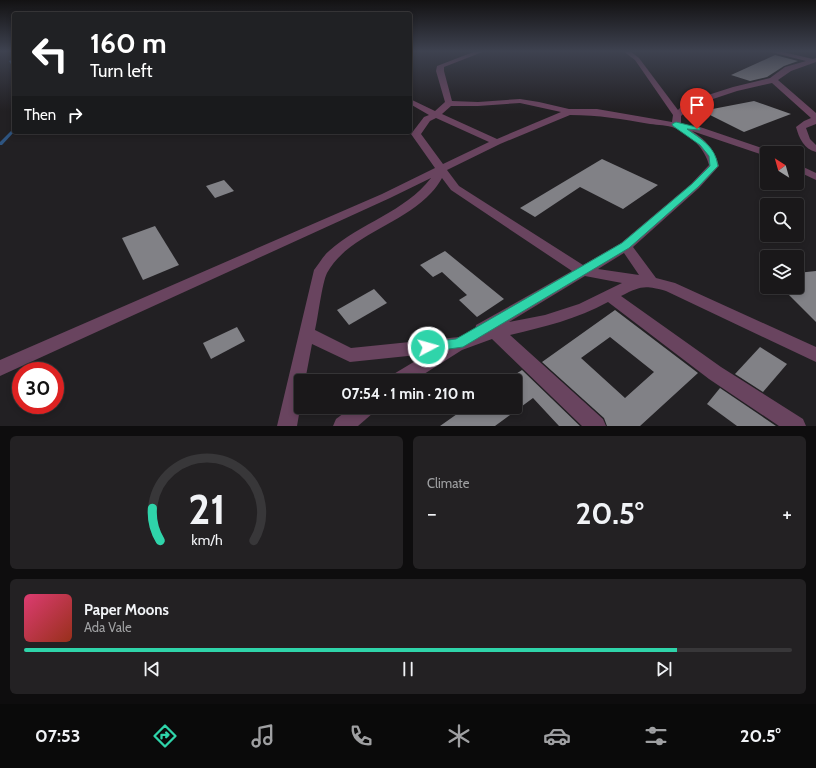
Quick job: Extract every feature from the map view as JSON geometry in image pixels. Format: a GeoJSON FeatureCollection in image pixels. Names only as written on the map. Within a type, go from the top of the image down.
{"type":"FeatureCollection","features":[{"type":"Feature","properties":{"kind":"street"},"geometry":{"type":"LineString","coordinates":[[440,71],[449,103]]}},
{"type":"Feature","properties":{"kind":"street"},"geometry":{"type":"LineString","coordinates":[[409,374],[626,246],[695,186],[714,166],[713,155],[703,143],[676,120],[645,71]]}},
{"type":"Feature","properties":{"kind":"street"},"geometry":{"type":"LineString","coordinates":[[676,120],[689,104],[736,88],[748,87],[773,80],[785,71]]}},
{"type":"Feature","properties":{"kind":"street"},"geometry":{"type":"LineString","coordinates":[[773,80],[789,96],[805,107],[816,118],[814,122],[807,123],[801,127],[803,137],[809,145],[816,149]]}},
{"type":"Feature","properties":{"kind":"street"},"geometry":{"type":"LineString","coordinates":[[760,150],[676,120],[597,112],[569,112],[539,104],[520,101],[478,104],[449,103],[436,115],[427,119],[413,132],[454,188],[582,271],[651,282],[670,287],[816,355]]}},
{"type":"Feature","properties":{"kind":"street"},"geometry":{"type":"LineString","coordinates":[[412,102],[436,115],[497,142]]}},
{"type":"Feature","properties":{"kind":"street"},"geometry":{"type":"LineString","coordinates":[[0,368],[442,170],[497,142],[569,112]]}},
{"type":"Feature","properties":{"kind":"street"},"geometry":{"type":"LineString","coordinates":[[287,426],[319,274],[332,255],[427,191],[442,170]]}},
{"type":"Feature","properties":{"kind":"street"},"geometry":{"type":"LineString","coordinates":[[804,171],[816,177]]}},
{"type":"Feature","properties":{"kind":"street"},"geometry":{"type":"LineString","coordinates":[[626,246],[651,282]]}},
{"type":"Feature","properties":{"kind":"street"},"geometry":{"type":"LineString","coordinates":[[307,334],[350,355],[458,344],[495,331],[545,321],[584,308],[636,282],[651,282]]}},
{"type":"Feature","properties":{"kind":"street"},"geometry":{"type":"LineString","coordinates":[[609,295],[715,373],[796,426]]}},
{"type":"Feature","properties":{"kind":"street"},"geometry":{"type":"LineString","coordinates":[[495,331],[596,426]]}},
{"type":"Feature","properties":{"kind":"street"},"geometry":{"type":"LineString","coordinates":[[343,426],[358,414]]}},
{"type":"Feature","properties":{"kind":"building"},"geometry":{"type":"Polygon","coordinates":[[[740,71],[776,71],[767,77],[750,81],[731,75],[740,71]]]}},
{"type":"Feature","properties":{"kind":"building"},"geometry":{"type":"Polygon","coordinates":[[[754,101],[791,114],[744,132],[702,111],[754,101]]]}},
{"type":"Feature","properties":{"kind":"building"},"geometry":{"type":"Polygon","coordinates":[[[602,159],[658,185],[623,209],[580,187],[535,217],[520,208],[602,159]]]}},
{"type":"Feature","properties":{"kind":"building"},"geometry":{"type":"Polygon","coordinates":[[[224,180],[234,191],[215,198],[206,186],[224,180]]]}},
{"type":"Feature","properties":{"kind":"building"},"geometry":{"type":"Polygon","coordinates":[[[155,226],[179,265],[143,280],[122,238],[155,226]]]}},
{"type":"Feature","properties":{"kind":"building"},"geometry":{"type":"Polygon","coordinates":[[[445,251],[504,299],[477,317],[459,300],[467,295],[442,272],[433,277],[420,265],[445,251]]]}},
{"type":"Feature","properties":{"kind":"building"},"geometry":{"type":"Polygon","coordinates":[[[816,271],[816,322],[788,294],[804,294],[804,272],[816,271]]]}},
{"type":"Feature","properties":{"kind":"building"},"geometry":{"type":"Polygon","coordinates":[[[374,289],[387,303],[349,325],[337,310],[374,289]]]}},
{"type":"Feature","properties":{"kind":"building"},"geometry":{"type":"Polygon","coordinates":[[[615,310],[698,373],[640,426],[607,426],[604,418],[542,362],[615,310]],[[610,337],[581,358],[625,398],[654,372],[610,337]]]}},
{"type":"Feature","properties":{"kind":"building"},"geometry":{"type":"Polygon","coordinates":[[[237,327],[245,341],[211,359],[203,343],[237,327]]]}},
{"type":"Feature","properties":{"kind":"building"},"geometry":{"type":"Polygon","coordinates":[[[760,347],[787,364],[763,392],[735,374],[760,347]]]}},
{"type":"Feature","properties":{"kind":"building"},"geometry":{"type":"Polygon","coordinates":[[[522,370],[580,426],[559,426],[533,398],[522,406],[522,374],[516,374],[522,370]]]}},
{"type":"Feature","properties":{"kind":"building"},"geometry":{"type":"Polygon","coordinates":[[[720,388],[776,426],[737,426],[707,404],[720,388]]]}},
{"type":"Feature","properties":{"kind":"building"},"geometry":{"type":"Polygon","coordinates":[[[457,414],[511,414],[495,426],[440,426],[457,414]]]}},
{"type":"Feature","properties":{"kind":"waterway"},"geometry":{"type":"LineString","coordinates":[[0,144],[12,132]]}},
{"type":"Feature","properties":{"kind":"route"},"geometry":{"type":"LineString","coordinates":[[428,347],[458,344],[626,246],[695,186],[714,166],[713,155],[703,143],[676,124],[697,129]]}}]}
